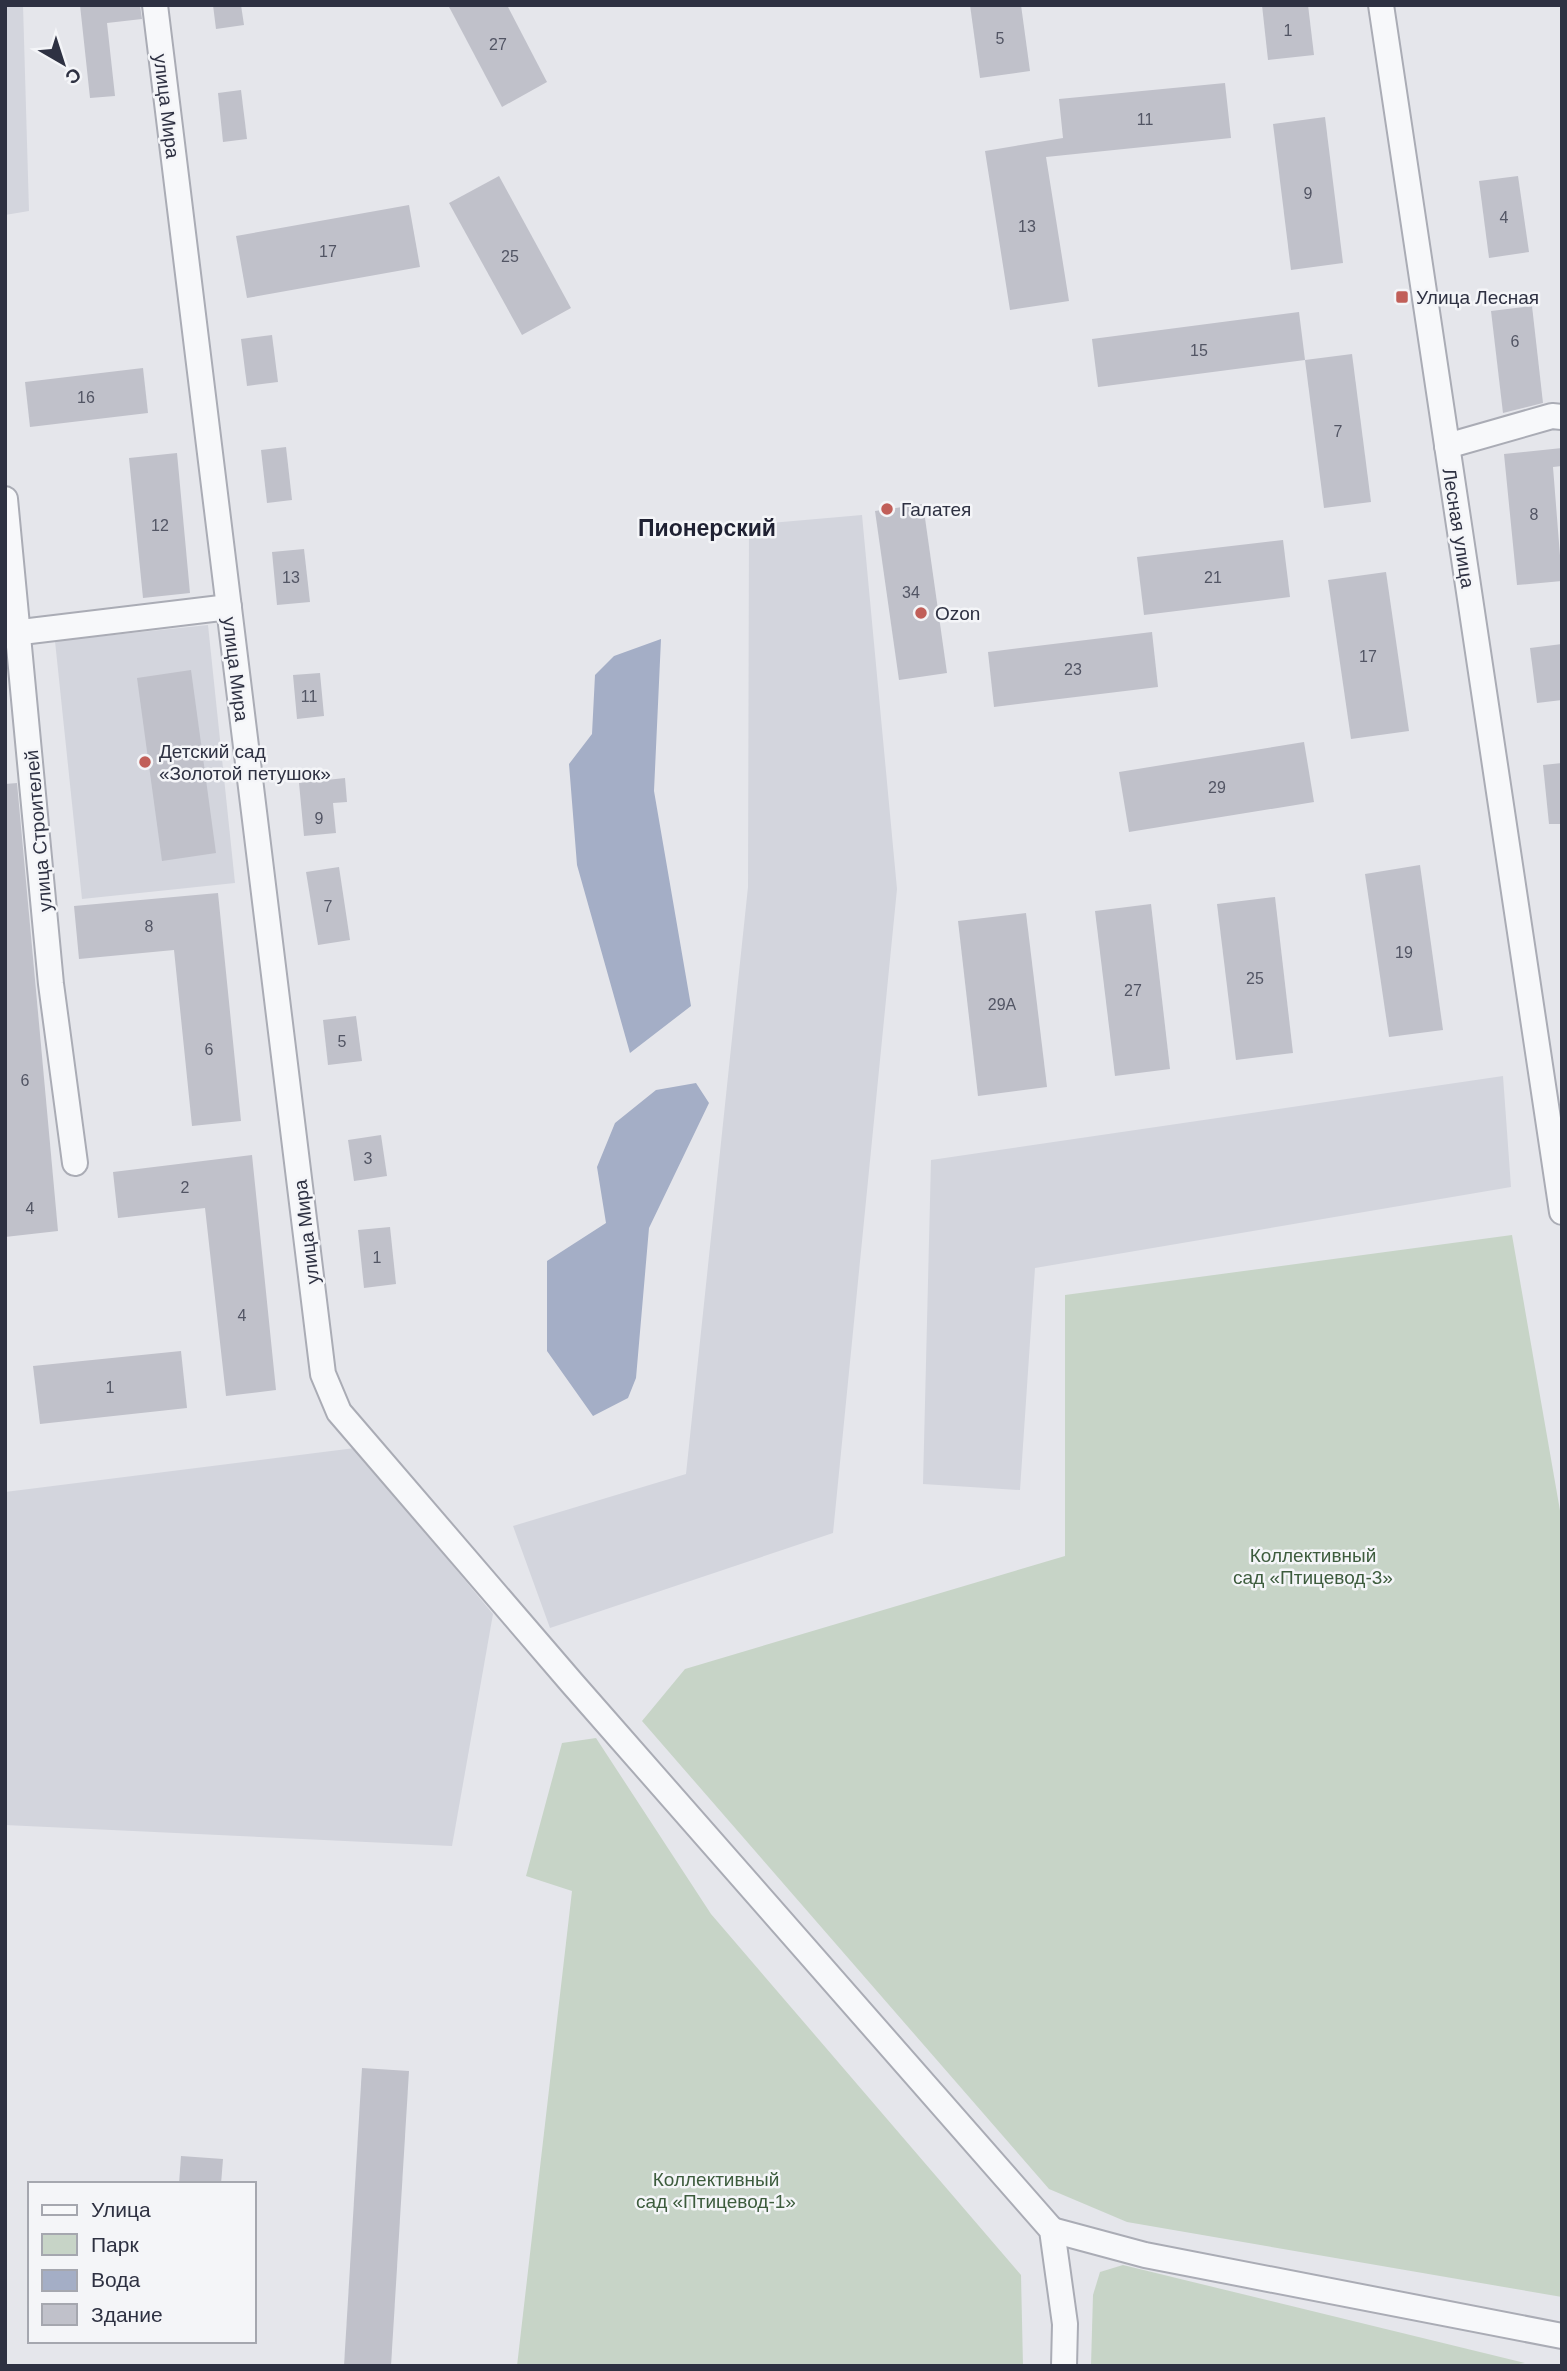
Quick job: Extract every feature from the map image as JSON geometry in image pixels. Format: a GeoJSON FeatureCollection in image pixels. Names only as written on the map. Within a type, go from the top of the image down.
{"type":"FeatureCollection","features":[{"type":"Feature","properties":{"kind":"street","name":"улица Мира"},"geometry":{"type":"LineString","coordinates":[[155,5],[323,1374],[339,1412],[572,1684],[1052,2230]]}},
{"type":"Feature","properties":{"kind":"street","name":"Лесная улица"},"geometry":{"type":"LineString","coordinates":[[1381,5],[1562,1212]]}},
{"type":"Feature","properties":{"kind":"street"},"geometry":{"type":"LineString","coordinates":[[1447,446],[1552,416],[1562,417]]}},
{"type":"Feature","properties":{"kind":"street","name":"улица Строителей"},"geometry":{"type":"LineString","coordinates":[[5,499],[13,633],[51,984],[75,1163]]}},
{"type":"Feature","properties":{"kind":"street"},"geometry":{"type":"LineString","coordinates":[[13,633],[229,607]]}},
{"type":"Feature","properties":{"kind":"street"},"geometry":{"type":"LineString","coordinates":[[1064,2366],[1065,2324],[1052,2230],[1145,2255],[1562,2336]]}},
{"type":"Feature","properties":{"kind":"shaded area"},"geometry":{"type":"Polygon","coordinates":[[[5,5],[23,5],[29,211],[5,215],[5,5]]]}},
{"type":"Feature","properties":{"kind":"shaded area"},"geometry":{"type":"Polygon","coordinates":[[[862,515],[897,889],[833,1533],[550,1628],[513,1526],[686,1474],[748,887],[749,525],[862,515]]]}},
{"type":"Feature","properties":{"kind":"shaded area","name":"Детский сад «Золотой петушок»"},"geometry":{"type":"Polygon","coordinates":[[[208,625],[235,883],[82,899],[55,641],[208,625]]]}},
{"type":"Feature","properties":{"kind":"shaded area"},"geometry":{"type":"Polygon","coordinates":[[[1503,1076],[1511,1187],[1035,1268],[1020,1490],[923,1484],[931,1160],[1503,1076]]]}},
{"type":"Feature","properties":{"kind":"shaded area"},"geometry":{"type":"Polygon","coordinates":[[[355,1448],[493,1614],[452,1846],[5,1825],[5,1492],[355,1448]]]}},
{"type":"Feature","properties":{"kind":"green space","name":"Коллективный сад «Птицевод-3»"},"geometry":{"type":"Polygon","coordinates":[[[1512,1235],[1562,1522],[1562,2297],[1127,2222],[1049,2189],[642,1721],[685,1669],[1065,1556],[1065,1295],[1512,1235]]]}},
{"type":"Feature","properties":{"kind":"green space","name":"Коллективный сад «Птицевод-1»"},"geometry":{"type":"Polygon","coordinates":[[[596,1738],[711,1914],[1021,2275],[1023,2366],[517,2366],[572,1891],[526,1876],[562,1743],[596,1738]]]}},
{"type":"Feature","properties":{"kind":"green space"},"geometry":{"type":"Polygon","coordinates":[[[1123,2265],[1525,2363],[1506,2366],[1091,2366],[1093,2295],[1100,2272],[1123,2265]]]}},
{"type":"Feature","properties":{"kind":"water"},"geometry":{"type":"Polygon","coordinates":[[[661,639],[654,791],[691,1006],[630,1053],[577,865],[569,764],[592,734],[595,675],[614,656],[661,639]]]}},
{"type":"Feature","properties":{"kind":"water"},"geometry":{"type":"Polygon","coordinates":[[[696,1083],[709,1103],[649,1228],[636,1378],[628,1398],[593,1416],[547,1351],[547,1261],[606,1223],[597,1167],[615,1123],[656,1090],[696,1083]]]}},
{"type":"Feature","properties":{"kind":"building"},"geometry":{"type":"Polygon","coordinates":[[[80,5],[140,5],[142,19],[107,23],[115,96],[90,98],[80,5]]]}},
{"type":"Feature","properties":{"kind":"building"},"geometry":{"type":"Polygon","coordinates":[[[213,5],[241,5],[244,25],[216,29],[213,5]]]}},
{"type":"Feature","properties":{"kind":"building"},"geometry":{"type":"Polygon","coordinates":[[[448,5],[507,5],[547,82],[502,107],[448,5]]]}},
{"type":"Feature","properties":{"kind":"building"},"geometry":{"type":"Polygon","coordinates":[[[970,5],[1021,5],[1030,71],[980,78],[970,5]]]}},
{"type":"Feature","properties":{"kind":"building"},"geometry":{"type":"Polygon","coordinates":[[[1262,5],[1308,5],[1314,55],[1268,60],[1262,5]]]}},
{"type":"Feature","properties":{"kind":"building"},"geometry":{"type":"Polygon","coordinates":[[[1225,83],[1231,138],[1046,157],[1069,301],[1010,310],[985,151],[1063,138],[1059,99],[1225,83]]]}},
{"type":"Feature","properties":{"kind":"building"},"geometry":{"type":"Polygon","coordinates":[[[241,90],[247,139],[223,142],[218,93],[241,90]]]}},
{"type":"Feature","properties":{"kind":"building"},"geometry":{"type":"Polygon","coordinates":[[[1325,117],[1343,263],[1291,270],[1273,124],[1325,117]]]}},
{"type":"Feature","properties":{"kind":"building"},"geometry":{"type":"Polygon","coordinates":[[[499,176],[571,308],[522,335],[449,203],[499,176]]]}},
{"type":"Feature","properties":{"kind":"building"},"geometry":{"type":"Polygon","coordinates":[[[1518,176],[1529,252],[1489,258],[1479,181],[1518,176]]]}},
{"type":"Feature","properties":{"kind":"building"},"geometry":{"type":"Polygon","coordinates":[[[409,205],[420,267],[247,298],[236,236],[409,205]]]}},
{"type":"Feature","properties":{"kind":"building"},"geometry":{"type":"Polygon","coordinates":[[[1532,306],[1543,403],[1503,413],[1491,311],[1532,306]]]}},
{"type":"Feature","properties":{"kind":"building"},"geometry":{"type":"Polygon","coordinates":[[[1299,312],[1305,360],[1098,387],[1092,339],[1299,312]]]}},
{"type":"Feature","properties":{"kind":"building"},"geometry":{"type":"Polygon","coordinates":[[[272,335],[278,382],[247,386],[241,339],[272,335]]]}},
{"type":"Feature","properties":{"kind":"building"},"geometry":{"type":"Polygon","coordinates":[[[1352,354],[1371,502],[1324,508],[1305,360],[1352,354]]]}},
{"type":"Feature","properties":{"kind":"building"},"geometry":{"type":"Polygon","coordinates":[[[143,368],[148,413],[30,427],[25,382],[143,368]]]}},
{"type":"Feature","properties":{"kind":"building"},"geometry":{"type":"Polygon","coordinates":[[[286,447],[292,500],[267,503],[261,450],[286,447]]]}},
{"type":"Feature","properties":{"kind":"building"},"geometry":{"type":"Polygon","coordinates":[[[1562,448],[1562,466],[1553,467],[1562,581],[1517,585],[1504,454],[1562,448]]]}},
{"type":"Feature","properties":{"kind":"building"},"geometry":{"type":"Polygon","coordinates":[[[177,453],[190,593],[143,598],[129,458],[177,453]]]}},
{"type":"Feature","properties":{"kind":"building"},"geometry":{"type":"Polygon","coordinates":[[[923,504],[947,673],[899,680],[875,511],[923,504]]]}},
{"type":"Feature","properties":{"kind":"building"},"geometry":{"type":"Polygon","coordinates":[[[1283,540],[1290,597],[1144,615],[1137,557],[1283,540]]]}},
{"type":"Feature","properties":{"kind":"building"},"geometry":{"type":"Polygon","coordinates":[[[304,549],[310,602],[277,605],[272,552],[304,549]]]}},
{"type":"Feature","properties":{"kind":"building"},"geometry":{"type":"Polygon","coordinates":[[[1386,572],[1409,731],[1351,739],[1328,580],[1386,572]]]}},
{"type":"Feature","properties":{"kind":"building"},"geometry":{"type":"Polygon","coordinates":[[[1152,632],[1158,687],[994,707],[988,652],[1152,632]]]}},
{"type":"Feature","properties":{"kind":"building"},"geometry":{"type":"Polygon","coordinates":[[[1562,644],[1562,700],[1537,703],[1530,648],[1562,644]]]}},
{"type":"Feature","properties":{"kind":"building"},"geometry":{"type":"Polygon","coordinates":[[[191,670],[216,853],[162,861],[137,678],[191,670]]]}},
{"type":"Feature","properties":{"kind":"building"},"geometry":{"type":"Polygon","coordinates":[[[320,673],[324,716],[297,719],[293,675],[320,673]]]}},
{"type":"Feature","properties":{"kind":"building"},"geometry":{"type":"Polygon","coordinates":[[[1304,742],[1314,802],[1129,832],[1119,772],[1304,742]]]}},
{"type":"Feature","properties":{"kind":"building"},"geometry":{"type":"Polygon","coordinates":[[[1562,763],[1562,824],[1549,824],[1543,765],[1562,763]]]}},
{"type":"Feature","properties":{"kind":"building"},"geometry":{"type":"Polygon","coordinates":[[[345,778],[347,802],[333,803],[336,833],[304,836],[299,783],[345,778]]]}},
{"type":"Feature","properties":{"kind":"building"},"geometry":{"type":"Polygon","coordinates":[[[17,783],[58,1231],[5,1237],[5,784],[17,783]]]}},
{"type":"Feature","properties":{"kind":"building"},"geometry":{"type":"Polygon","coordinates":[[[1420,865],[1443,1030],[1389,1037],[1365,874],[1420,865]]]}},
{"type":"Feature","properties":{"kind":"building"},"geometry":{"type":"Polygon","coordinates":[[[339,867],[350,940],[318,945],[306,872],[339,867]]]}},
{"type":"Feature","properties":{"kind":"building"},"geometry":{"type":"Polygon","coordinates":[[[218,893],[241,1121],[192,1126],[174,950],[79,959],[74,906],[218,893]]]}},
{"type":"Feature","properties":{"kind":"building"},"geometry":{"type":"Polygon","coordinates":[[[1275,897],[1293,1053],[1236,1060],[1217,904],[1275,897]]]}},
{"type":"Feature","properties":{"kind":"building"},"geometry":{"type":"Polygon","coordinates":[[[1151,904],[1170,1069],[1115,1076],[1095,911],[1151,904]]]}},
{"type":"Feature","properties":{"kind":"building"},"geometry":{"type":"Polygon","coordinates":[[[1026,913],[1047,1087],[978,1096],[958,921],[1026,913]]]}},
{"type":"Feature","properties":{"kind":"building"},"geometry":{"type":"Polygon","coordinates":[[[356,1016],[362,1061],[328,1065],[323,1020],[356,1016]]]}},
{"type":"Feature","properties":{"kind":"building"},"geometry":{"type":"Polygon","coordinates":[[[381,1135],[387,1176],[354,1181],[348,1140],[381,1135]]]}},
{"type":"Feature","properties":{"kind":"building"},"geometry":{"type":"Polygon","coordinates":[[[252,1155],[276,1390],[226,1396],[205,1208],[118,1218],[113,1172],[252,1155]]]}},
{"type":"Feature","properties":{"kind":"building"},"geometry":{"type":"Polygon","coordinates":[[[390,1227],[396,1284],[364,1288],[358,1230],[390,1227]]]}},
{"type":"Feature","properties":{"kind":"building"},"geometry":{"type":"Polygon","coordinates":[[[181,1351],[187,1408],[40,1424],[33,1366],[181,1351]]]}},
{"type":"Feature","properties":{"kind":"building"},"geometry":{"type":"Polygon","coordinates":[[[362,2068],[409,2071],[391,2366],[344,2366],[362,2068]]]}},
{"type":"Feature","properties":{"kind":"building"},"geometry":{"type":"Polygon","coordinates":[[[181,2156],[223,2159],[221,2182],[179,2182],[181,2156]]]}},
{"type":"Feature","properties":{"kind":"place","name":"Улица Лесная"},"geometry":{"type":"Point","coordinates":[1402,297]}},
{"type":"Feature","properties":{"kind":"place","name":"Галатея"},"geometry":{"type":"Point","coordinates":[887,509]}},
{"type":"Feature","properties":{"kind":"place","name":"Ozon"},"geometry":{"type":"Point","coordinates":[921,613]}},
{"type":"Feature","properties":{"kind":"place","name":"Детский сад «Золотой петушок»"},"geometry":{"type":"Point","coordinates":[145,762]}},
{"type":"Feature","properties":{"kind":"district","name":"Пионерский"},"geometry":{"type":"Point","coordinates":[707,528]}}]}
